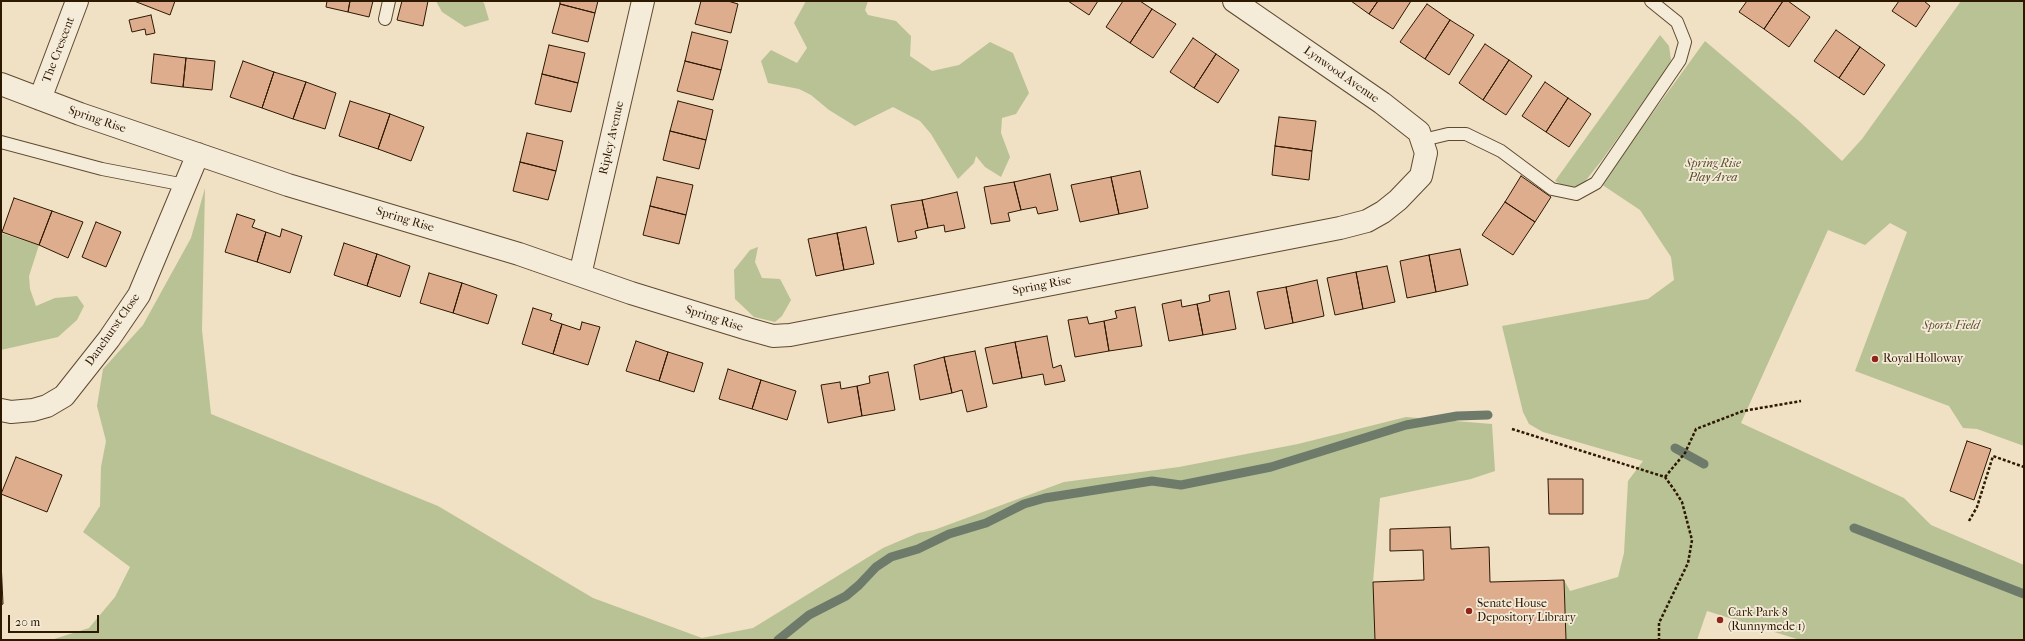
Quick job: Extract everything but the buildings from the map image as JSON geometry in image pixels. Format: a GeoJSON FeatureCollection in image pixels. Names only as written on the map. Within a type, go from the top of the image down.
{"type":"FeatureCollection","features":[{"type":"Feature","properties":{"kind":"street","name":"The Crescent"},"geometry":{"type":"LineString","coordinates":[[40,99],[77,1]]}},
{"type":"Feature","properties":{"kind":"street","name":"Ripley Avenue"},"geometry":{"type":"LineString","coordinates":[[580,275],[643,1]]}},
{"type":"Feature","properties":{"kind":"street","name":"Lynwood Avenue"},"geometry":{"type":"LineString","coordinates":[[1234,1],[1405,120],[1419,132],[1423,140]]}},
{"type":"Feature","properties":{"kind":"street","name":"Spring Rise"},"geometry":{"type":"LineString","coordinates":[[1,84],[40,99],[288,185],[519,254],[772,336],[790,336],[1291,238],[1367,221],[1398,200],[1422,176],[1426,153],[1423,140]]}},
{"type":"Feature","properties":{"kind":"street","name":"Danehurst Close"},"geometry":{"type":"LineString","coordinates":[[1,410],[11,412],[33,410],[47,406],[64,396],[109,339],[139,295],[198,154]]}},
{"type":"Feature","properties":{"kind":"lane"},"geometry":{"type":"LineString","coordinates":[[385,20],[389,1]]}},
{"type":"Feature","properties":{"kind":"lane"},"geometry":{"type":"LineString","coordinates":[[1423,140],[1448,134],[1466,134],[1501,151],[1552,189],[1576,194],[1596,183],[1680,60],[1685,42],[1677,22],[1651,1]]}},
{"type":"Feature","properties":{"kind":"lane"},"geometry":{"type":"LineString","coordinates":[[1,142],[102,170],[185,185]]}},
{"type":"Feature","properties":{"kind":"path"},"geometry":{"type":"LineString","coordinates":[[1665,477],[1685,453],[1696,430],[1743,411],[1801,401]]}},
{"type":"Feature","properties":{"kind":"path"},"geometry":{"type":"LineString","coordinates":[[1512,429],[1665,477],[1682,502],[1692,540],[1688,563],[1659,623],[1659,640]]}},
{"type":"Feature","properties":{"kind":"path"},"geometry":{"type":"LineString","coordinates":[[1969,520],[1976,507],[1993,456],[2024,466]]}},
{"type":"Feature","properties":{"kind":"green space"},"geometry":{"type":"Polygon","coordinates":[[[436,1],[481,1],[484,3],[489,20],[465,27],[442,12],[436,1]]]}},
{"type":"Feature","properties":{"kind":"green space"},"geometry":{"type":"Polygon","coordinates":[[[806,1],[868,1],[865,10],[868,15],[896,21],[911,36],[910,56],[932,71],[959,65],[990,42],[1013,53],[1029,93],[1016,114],[1002,118],[1001,133],[1010,157],[1001,177],[985,167],[976,156],[974,163],[958,179],[931,134],[920,121],[893,107],[855,126],[829,110],[811,95],[799,89],[768,83],[761,61],[771,50],[797,63],[807,48],[794,23],[806,1]]]}},
{"type":"Feature","properties":{"kind":"green space"},"geometry":{"type":"Polygon","coordinates":[[[1961,1],[2024,1],[2024,446],[1977,429],[1963,428],[1949,406],[1855,371],[1907,232],[1890,223],[1865,245],[1828,230],[1741,423],[1904,498],[1931,525],[2024,565],[2024,640],[1800,640],[1707,611],[1697,640],[1566,640],[1564,580],[1570,591],[1618,577],[1624,553],[1628,481],[1643,461],[1543,432],[1529,424],[1523,412],[1502,326],[1648,299],[1674,280],[1671,257],[1640,210],[1601,184],[1705,41],[1799,121],[1842,161],[1862,139],[1961,1]]]}},
{"type":"Feature","properties":{"kind":"green space"},"geometry":{"type":"Polygon","coordinates":[[[1660,35],[1669,46],[1671,60],[1666,70],[1602,160],[1583,184],[1575,187],[1562,185],[1555,181],[1660,35]]]}},
{"type":"Feature","properties":{"kind":"green space"},"geometry":{"type":"Polygon","coordinates":[[[205,188],[202,330],[211,414],[438,506],[593,598],[702,638],[753,628],[883,548],[918,533],[934,530],[1064,482],[1179,467],[1298,444],[1406,417],[1492,424],[1495,471],[1471,479],[1380,498],[1373,582],[1375,640],[51,640],[89,628],[115,597],[130,567],[83,532],[100,506],[101,467],[106,441],[97,406],[103,369],[143,325],[191,238],[205,188]]]}},
{"type":"Feature","properties":{"kind":"green space"},"geometry":{"type":"Polygon","coordinates":[[[1,233],[39,245],[29,276],[30,289],[36,306],[55,298],[77,296],[84,306],[77,320],[58,337],[1,350],[1,233]]]}},
{"type":"Feature","properties":{"kind":"green space"},"geometry":{"type":"Polygon","coordinates":[[[758,247],[755,262],[762,278],[780,279],[791,300],[782,316],[775,322],[754,317],[735,299],[734,270],[750,250],[758,247]]]}},
{"type":"Feature","properties":{"kind":"waterway"},"geometry":{"type":"LineString","coordinates":[[778,640],[809,615],[846,596],[876,567],[891,557],[918,549],[949,534],[986,523],[1024,504],[1045,498],[1152,481],[1181,485],[1271,467],[1406,425],[1457,416],[1488,415]]}},
{"type":"Feature","properties":{"kind":"waterway"},"geometry":{"type":"LineString","coordinates":[[1675,448],[1704,464]]}},
{"type":"Feature","properties":{"kind":"waterway"},"geometry":{"type":"LineString","coordinates":[[1854,528],[2024,594]]}},
{"type":"Feature","properties":{"kind":"place","name":"Royal Holloway"},"geometry":{"type":"Point","coordinates":[1875,359]}},
{"type":"Feature","properties":{"kind":"place","name":"Senate House Depository Library"},"geometry":{"type":"Point","coordinates":[1469,611]}},
{"type":"Feature","properties":{"kind":"place","name":"Cark Park 8 (Runnymede 1)"},"geometry":{"type":"Point","coordinates":[1720,620]}},
{"type":"Feature","properties":{"kind":"park label","name":"Spring Rise Play Area"},"geometry":{"type":"Point","coordinates":[1713,171]}},
{"type":"Feature","properties":{"kind":"park label","name":"Sports Field"},"geometry":{"type":"Point","coordinates":[1951,326]}}]}
